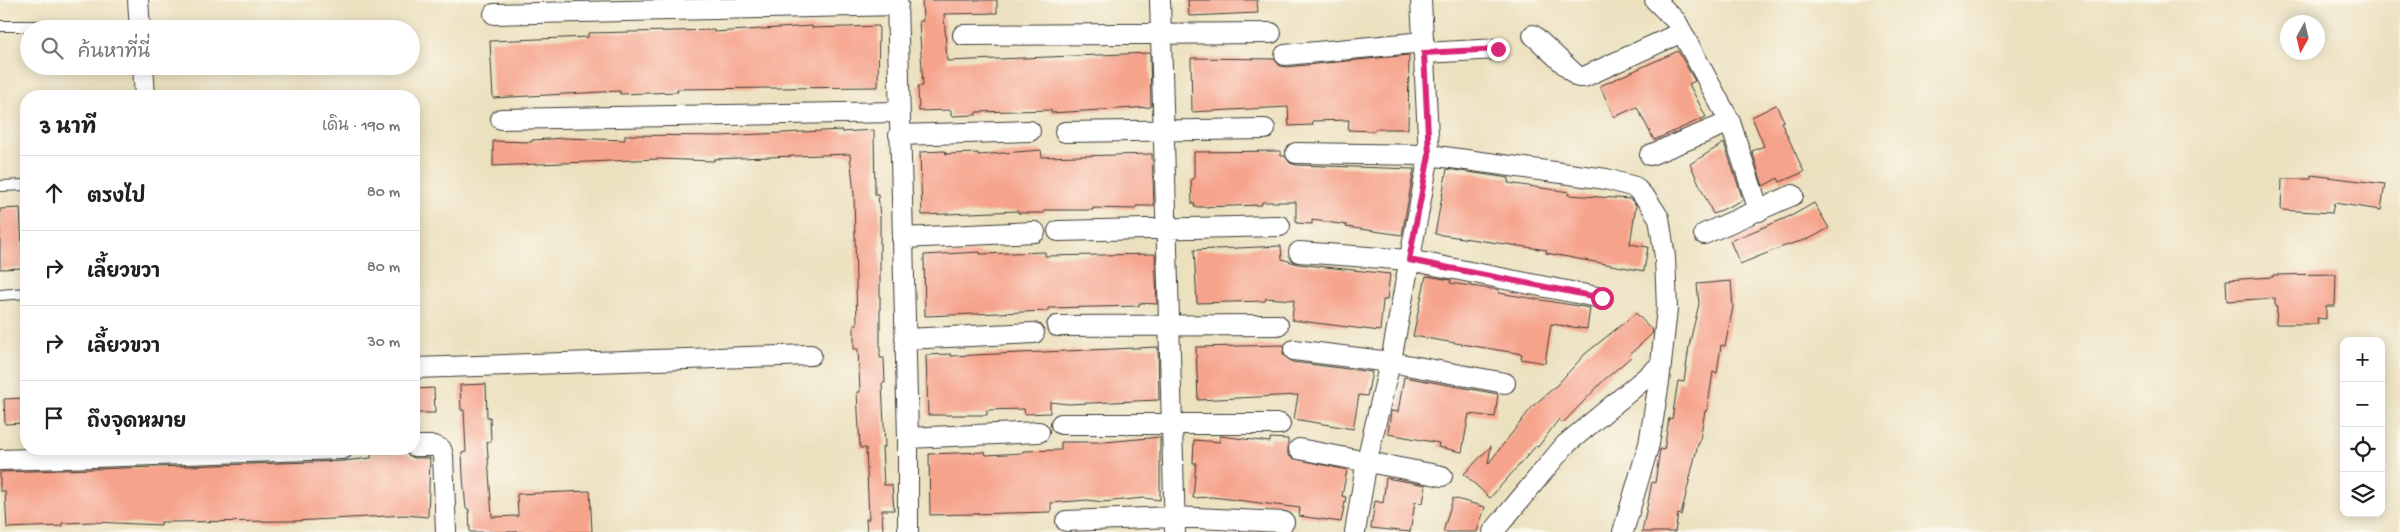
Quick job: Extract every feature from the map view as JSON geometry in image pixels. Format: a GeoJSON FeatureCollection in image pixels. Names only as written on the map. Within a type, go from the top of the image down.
{"type":"FeatureCollection","features":[{"type":"Feature","properties":{"kind":"street"},"geometry":{"type":"LineString","coordinates":[[138,0],[139,20]]}},
{"type":"Feature","properties":{"kind":"street"},"geometry":{"type":"LineString","coordinates":[[1160,0],[1174,525]]}},
{"type":"Feature","properties":{"kind":"street"},"geometry":{"type":"LineString","coordinates":[[1355,532],[1367,460],[1390,362],[1429,155],[1421,0]]}},
{"type":"Feature","properties":{"kind":"street"},"geometry":{"type":"LineString","coordinates":[[1655,0],[1676,21],[1730,122],[1759,211]]}},
{"type":"Feature","properties":{"kind":"street"},"geometry":{"type":"LineString","coordinates":[[494,14],[897,3],[908,438],[908,532]]}},
{"type":"Feature","properties":{"kind":"street"},"geometry":{"type":"LineString","coordinates":[[963,35],[1161,32],[1271,33]]}},
{"type":"Feature","properties":{"kind":"street"},"geometry":{"type":"LineString","coordinates":[[1533,35],[1578,78],[1682,32]]}},
{"type":"Feature","properties":{"kind":"street"},"geometry":{"type":"LineString","coordinates":[[1285,55],[1424,47],[1498,49]]}},
{"type":"Feature","properties":{"kind":"street"},"geometry":{"type":"LineString","coordinates":[[144,75],[145,90]]}},
{"type":"Feature","properties":{"kind":"street"},"geometry":{"type":"LineString","coordinates":[[501,119],[899,112]]}},
{"type":"Feature","properties":{"kind":"street"},"geometry":{"type":"LineString","coordinates":[[1650,155],[1730,122]]}},
{"type":"Feature","properties":{"kind":"street"},"geometry":{"type":"LineString","coordinates":[[1065,132],[1265,129]]}},
{"type":"Feature","properties":{"kind":"street"},"geometry":{"type":"LineString","coordinates":[[899,135],[1030,131]]}},
{"type":"Feature","properties":{"kind":"street"},"geometry":{"type":"LineString","coordinates":[[1296,153],[1429,155],[1606,179],[1634,187],[1648,200],[1659,218],[1665,257],[1666,308],[1661,365],[1649,444],[1621,531]]}},
{"type":"Feature","properties":{"kind":"street"},"geometry":{"type":"LineString","coordinates":[[1704,234],[1793,195]]}},
{"type":"Feature","properties":{"kind":"street"},"geometry":{"type":"LineString","coordinates":[[1058,231],[1280,226]]}},
{"type":"Feature","properties":{"kind":"street"},"geometry":{"type":"LineString","coordinates":[[902,238],[1035,232]]}},
{"type":"Feature","properties":{"kind":"street"},"geometry":{"type":"LineString","coordinates":[[1299,252],[1409,260],[1602,298]]}},
{"type":"Feature","properties":{"kind":"street"},"geometry":{"type":"LineString","coordinates":[[1057,326],[1278,324]]}},
{"type":"Feature","properties":{"kind":"street"},"geometry":{"type":"LineString","coordinates":[[905,339],[1034,333]]}},
{"type":"Feature","properties":{"kind":"street"},"geometry":{"type":"LineString","coordinates":[[1294,350],[1390,362],[1505,383]]}},
{"type":"Feature","properties":{"kind":"street"},"geometry":{"type":"LineString","coordinates":[[420,368],[812,355]]}},
{"type":"Feature","properties":{"kind":"street"},"geometry":{"type":"LineString","coordinates":[[1493,532],[1565,445],[1661,365]]}},
{"type":"Feature","properties":{"kind":"street"},"geometry":{"type":"LineString","coordinates":[[1062,424],[1280,424]]}},
{"type":"Feature","properties":{"kind":"street"},"geometry":{"type":"LineString","coordinates":[[908,438],[1039,432]]}},
{"type":"Feature","properties":{"kind":"street"},"geometry":{"type":"LineString","coordinates":[[420,446],[434,446],[440,449],[443,455],[446,532]]}},
{"type":"Feature","properties":{"kind":"street"},"geometry":{"type":"LineString","coordinates":[[1299,449],[1367,460],[1442,476]]}},
{"type":"Feature","properties":{"kind":"street"},"geometry":{"type":"LineString","coordinates":[[0,460],[156,455]]}},
{"type":"Feature","properties":{"kind":"street"},"geometry":{"type":"LineString","coordinates":[[1066,521],[1174,525],[1284,522]]}},
{"type":"Feature","properties":{"kind":"lane"},"geometry":{"type":"LineString","coordinates":[[0,26],[20,26]]}},
{"type":"Feature","properties":{"kind":"lane"},"geometry":{"type":"LineString","coordinates":[[0,186],[20,185]]}},
{"type":"Feature","properties":{"kind":"lane"},"geometry":{"type":"LineString","coordinates":[[0,295],[20,293]]}},
{"type":"Feature","properties":{"kind":"building"},"geometry":{"type":"Polygon","coordinates":[[[922,0],[997,0],[997,13],[944,14],[947,61],[1150,53],[1151,107],[1051,113],[1051,110],[976,112],[976,115],[951,116],[951,110],[919,111],[918,86],[923,86],[919,21],[923,21],[922,0]]]}},
{"type":"Feature","properties":{"kind":"building"},"geometry":{"type":"Polygon","coordinates":[[[1188,0],[1257,0],[1258,13],[1189,16],[1188,0]]]}},
{"type":"Feature","properties":{"kind":"building"},"geometry":{"type":"Polygon","coordinates":[[[812,26],[812,28],[879,26],[878,87],[677,89],[678,92],[620,94],[620,91],[493,98],[490,41],[588,37],[588,33],[714,30],[714,32],[812,26]]]}},
{"type":"Feature","properties":{"kind":"building"},"geometry":{"type":"Polygon","coordinates":[[[1678,51],[1695,81],[1689,84],[1706,117],[1654,140],[1637,107],[1614,117],[1600,86],[1678,51]]]}},
{"type":"Feature","properties":{"kind":"building"},"geometry":{"type":"Polygon","coordinates":[[[1409,55],[1408,129],[1348,130],[1349,120],[1312,121],[1313,125],[1289,126],[1288,107],[1192,112],[1191,58],[1274,59],[1280,66],[1286,67],[1409,55]]]}},
{"type":"Feature","properties":{"kind":"building"},"geometry":{"type":"Polygon","coordinates":[[[1776,105],[1784,121],[1781,122],[1804,172],[1780,182],[1778,178],[1763,186],[1752,151],[1764,146],[1752,117],[1776,105]]]}},
{"type":"Feature","properties":{"kind":"building"},"geometry":{"type":"Polygon","coordinates":[[[842,130],[842,132],[874,130],[875,194],[878,194],[880,218],[880,358],[884,358],[885,383],[882,383],[885,447],[882,447],[884,485],[892,485],[894,510],[882,510],[883,532],[867,532],[866,519],[869,519],[866,448],[860,448],[857,392],[860,392],[858,349],[854,349],[854,325],[857,325],[854,194],[850,154],[714,159],[714,161],[658,159],[493,166],[493,141],[532,142],[532,140],[565,138],[625,140],[625,135],[722,136],[842,130]]]}},
{"type":"Feature","properties":{"kind":"building"},"geometry":{"type":"Polygon","coordinates":[[[1724,143],[1743,200],[1713,214],[1690,164],[1724,143]]]}},
{"type":"Feature","properties":{"kind":"building"},"geometry":{"type":"Polygon","coordinates":[[[1041,150],[1042,157],[1152,154],[1154,206],[1136,206],[1135,209],[1044,210],[1044,213],[1018,213],[1018,211],[922,215],[920,152],[945,151],[946,154],[978,153],[978,155],[1041,150]]]}},
{"type":"Feature","properties":{"kind":"building"},"geometry":{"type":"Polygon","coordinates":[[[1281,151],[1281,156],[1285,156],[1290,163],[1296,165],[1414,169],[1402,235],[1312,220],[1312,224],[1296,223],[1296,202],[1262,202],[1262,205],[1202,207],[1194,207],[1195,204],[1192,204],[1191,179],[1194,179],[1194,152],[1281,151]]]}},
{"type":"Feature","properties":{"kind":"building"},"geometry":{"type":"Polygon","coordinates":[[[1447,169],[1509,178],[1508,183],[1569,192],[1568,195],[1630,199],[1636,205],[1630,244],[1648,247],[1644,271],[1546,253],[1547,250],[1435,234],[1447,169]]]}},
{"type":"Feature","properties":{"kind":"building"},"geometry":{"type":"Polygon","coordinates":[[[2311,175],[2385,184],[2381,210],[2334,203],[2332,213],[2281,210],[2282,179],[2311,179],[2311,175]]]}},
{"type":"Feature","properties":{"kind":"building"},"geometry":{"type":"Polygon","coordinates":[[[1814,203],[1829,228],[1811,238],[1782,247],[1740,264],[1730,241],[1793,215],[1814,203]]]}},
{"type":"Feature","properties":{"kind":"building"},"geometry":{"type":"Polygon","coordinates":[[[20,208],[20,268],[0,269],[0,209],[20,208]]]}},
{"type":"Feature","properties":{"kind":"building"},"geometry":{"type":"Polygon","coordinates":[[[1281,246],[1282,259],[1298,264],[1390,274],[1387,300],[1383,300],[1380,331],[1292,320],[1294,300],[1266,298],[1265,301],[1197,303],[1194,250],[1281,246]]]}},
{"type":"Feature","properties":{"kind":"building"},"geometry":{"type":"Polygon","coordinates":[[[980,252],[980,254],[1045,252],[1045,256],[1155,254],[1157,304],[1139,303],[1139,306],[1048,308],[1048,311],[925,316],[924,255],[980,252]]]}},
{"type":"Feature","properties":{"kind":"building"},"geometry":{"type":"Polygon","coordinates":[[[2336,274],[2335,306],[2326,306],[2326,319],[2317,318],[2318,324],[2276,324],[2277,307],[2275,307],[2275,298],[2227,301],[2226,280],[2273,277],[2273,275],[2336,274]]]}},
{"type":"Feature","properties":{"kind":"building"},"geometry":{"type":"Polygon","coordinates":[[[1426,276],[1451,280],[1450,283],[1499,290],[1499,293],[1590,308],[1587,329],[1551,324],[1545,363],[1521,359],[1522,354],[1413,336],[1426,276]]]}},
{"type":"Feature","properties":{"kind":"building"},"geometry":{"type":"Polygon","coordinates":[[[1731,281],[1733,307],[1725,346],[1721,345],[1717,373],[1713,372],[1707,411],[1705,411],[1699,444],[1681,515],[1678,514],[1675,532],[1642,532],[1652,482],[1655,483],[1660,449],[1664,450],[1669,418],[1672,419],[1678,381],[1684,382],[1689,346],[1699,304],[1697,284],[1731,281]]]}},
{"type":"Feature","properties":{"kind":"building"},"geometry":{"type":"Polygon","coordinates":[[[1636,313],[1653,331],[1652,334],[1563,423],[1559,419],[1538,447],[1536,446],[1490,498],[1464,474],[1491,446],[1488,464],[1533,406],[1557,385],[1585,354],[1636,313]]]}},
{"type":"Feature","properties":{"kind":"building"},"geometry":{"type":"Polygon","coordinates":[[[1284,345],[1283,355],[1292,362],[1372,372],[1367,396],[1359,395],[1353,429],[1294,419],[1298,395],[1198,400],[1196,347],[1284,345]]]}},
{"type":"Feature","properties":{"kind":"building"},"geometry":{"type":"Polygon","coordinates":[[[1158,347],[1159,400],[1068,404],[1050,402],[1050,413],[1025,414],[1024,409],[987,410],[987,415],[928,415],[926,355],[951,354],[951,356],[1158,347]]]}},
{"type":"Feature","properties":{"kind":"building"},"geometry":{"type":"Polygon","coordinates":[[[1404,377],[1498,394],[1495,417],[1469,414],[1462,452],[1438,447],[1439,443],[1388,434],[1391,411],[1398,412],[1404,377]]]}},
{"type":"Feature","properties":{"kind":"building"},"geometry":{"type":"Polygon","coordinates":[[[486,384],[487,417],[490,417],[491,442],[487,442],[492,517],[518,516],[517,494],[590,491],[592,532],[470,532],[469,509],[466,509],[463,477],[462,453],[466,452],[464,410],[461,410],[460,385],[486,384]]]}},
{"type":"Feature","properties":{"kind":"building"},"geometry":{"type":"Polygon","coordinates":[[[434,388],[435,413],[420,413],[420,389],[434,388]]]}},
{"type":"Feature","properties":{"kind":"building"},"geometry":{"type":"Polygon","coordinates":[[[20,398],[20,423],[5,424],[4,399],[20,398]]]}},
{"type":"Feature","properties":{"kind":"building"},"geometry":{"type":"Polygon","coordinates":[[[1220,436],[1270,442],[1270,438],[1288,439],[1288,455],[1292,458],[1347,470],[1342,496],[1346,497],[1341,522],[1299,516],[1300,508],[1212,497],[1193,498],[1196,463],[1193,463],[1194,440],[1220,442],[1220,436]]]}},
{"type":"Feature","properties":{"kind":"building"},"geometry":{"type":"Polygon","coordinates":[[[1160,437],[1160,500],[1144,498],[1103,502],[1087,500],[1051,503],[1051,512],[930,515],[929,454],[985,452],[986,455],[1023,453],[1023,451],[1061,450],[1061,442],[1105,442],[1160,437]]]}},
{"type":"Feature","properties":{"kind":"building"},"geometry":{"type":"Polygon","coordinates":[[[371,455],[409,455],[414,458],[430,458],[428,517],[405,515],[295,521],[161,522],[161,525],[93,522],[62,523],[62,526],[7,528],[5,491],[0,491],[0,472],[343,461],[371,458],[371,455]]]}},
{"type":"Feature","properties":{"kind":"building"},"geometry":{"type":"Polygon","coordinates":[[[1386,478],[1426,485],[1423,503],[1415,502],[1410,532],[1371,528],[1375,501],[1383,503],[1386,478]]]}},
{"type":"Feature","properties":{"kind":"building"},"geometry":{"type":"Polygon","coordinates":[[[1453,498],[1485,507],[1477,532],[1443,532],[1453,498]]]}},
{"type":"Feature","properties":{"kind":"route"},"geometry":{"type":"LineString","coordinates":[[1498,49],[1424,53],[1429,155],[1409,260],[1602,298]]}}]}
